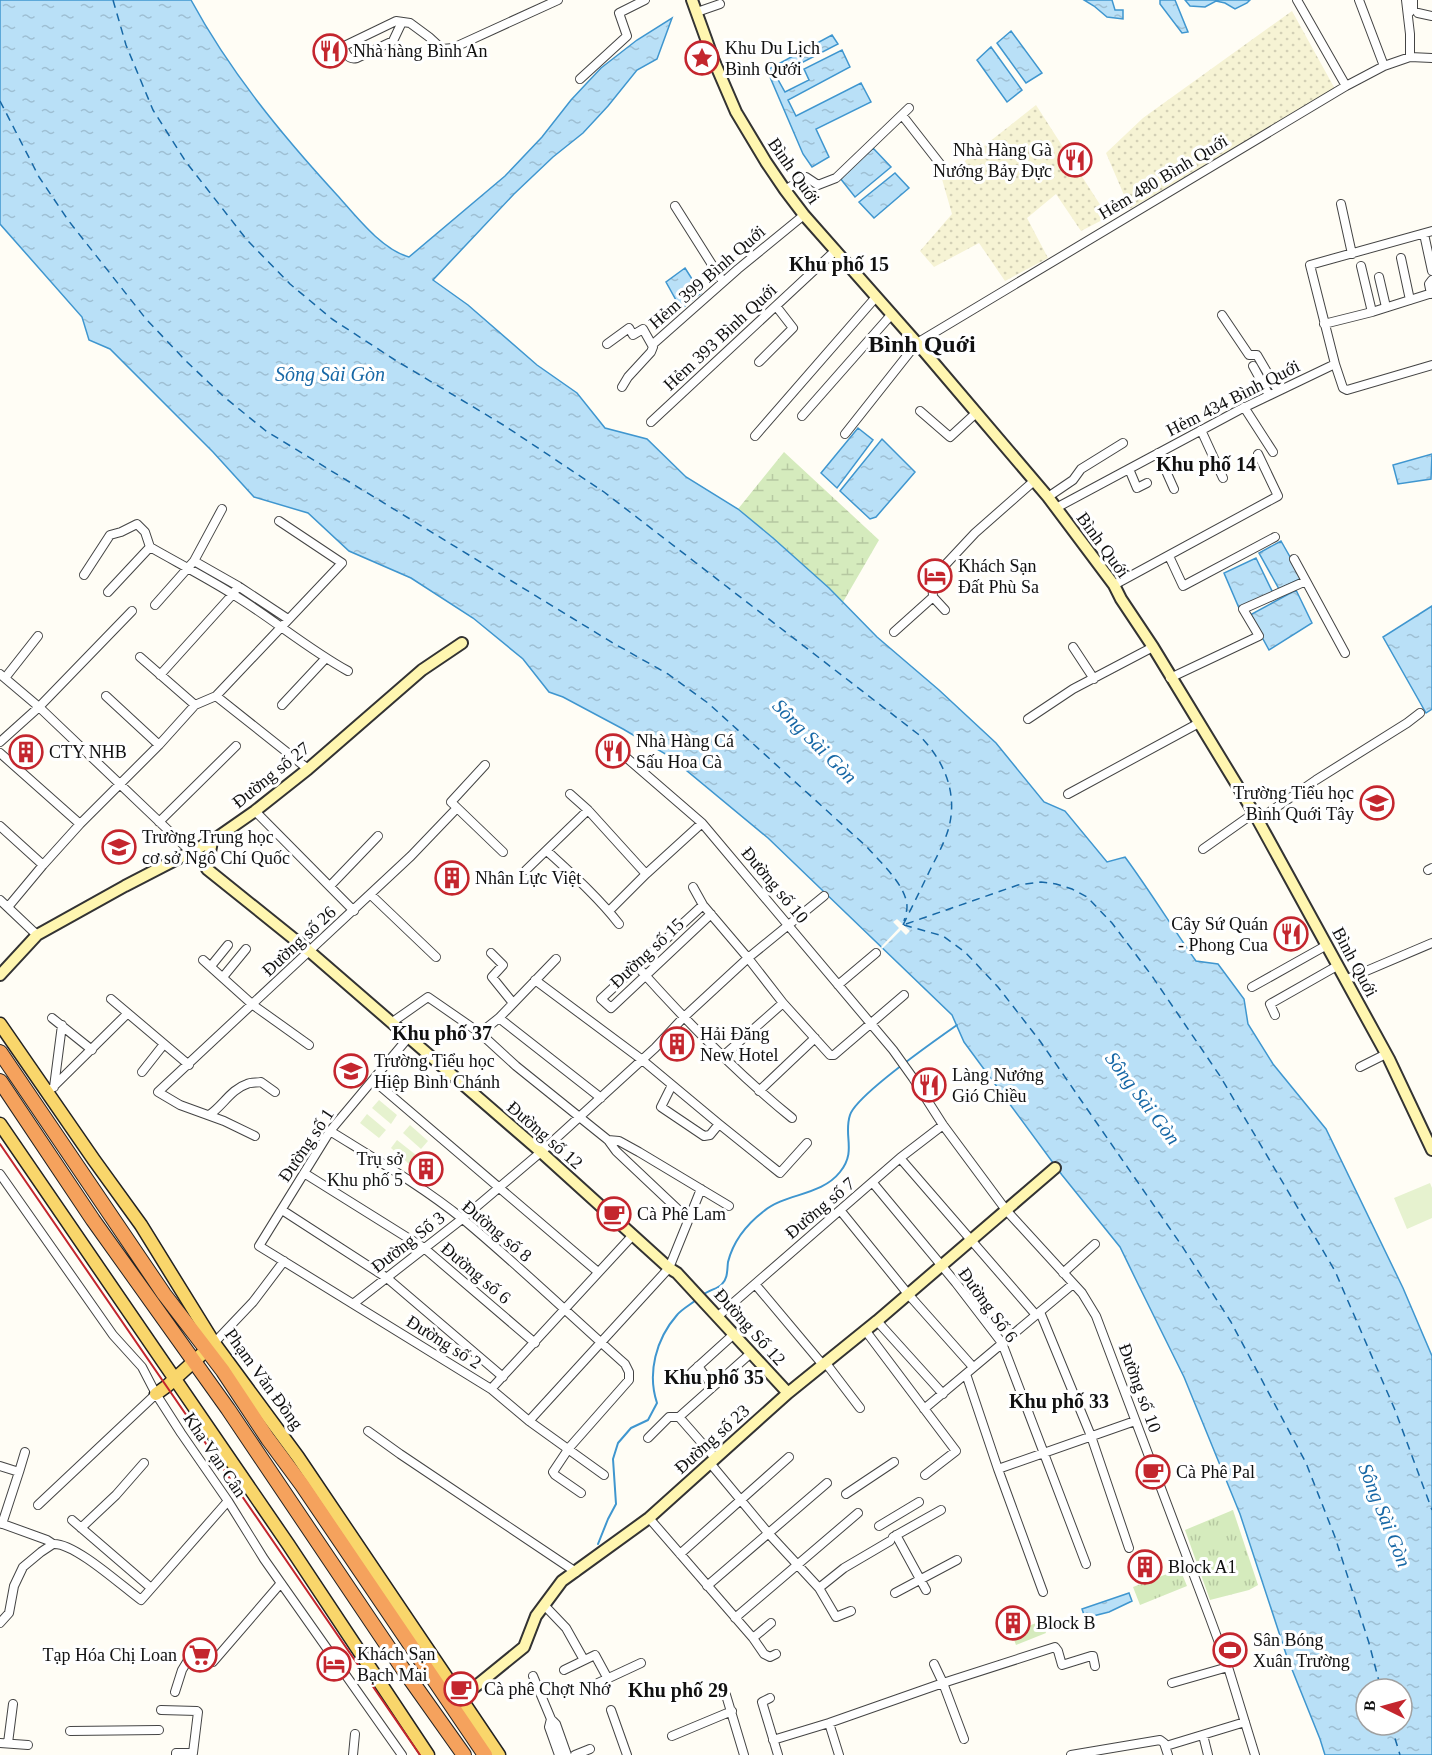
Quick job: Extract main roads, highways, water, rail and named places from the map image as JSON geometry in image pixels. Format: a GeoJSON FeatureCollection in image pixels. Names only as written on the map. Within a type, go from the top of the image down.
{"type":"FeatureCollection","features":[{"type":"Feature","properties":{"kind":"highway","name":"Phạm Văn Đồng"},"geometry":{"type":"LineString","coordinates":[[0,1052],[164,1294],[210,1346],[223,1371],[268,1439],[457,1702],[485,1755]]}},
{"type":"Feature","properties":{"kind":"highway"},"geometry":{"type":"LineString","coordinates":[[0,1081],[93,1220],[228,1409],[397,1660],[464,1755]]}},
{"type":"Feature","properties":{"kind":"main road","name":"Phạm Văn Đồng"},"geometry":{"type":"LineString","coordinates":[[0,1024],[51,1089],[94,1160],[141,1225],[210,1346]]}},
{"type":"Feature","properties":{"kind":"main road"},"geometry":{"type":"LineString","coordinates":[[0,1124],[294,1553],[428,1755]]}},
{"type":"Feature","properties":{"kind":"main road"},"geometry":{"type":"LineString","coordinates":[[156,1394],[210,1346]]}},
{"type":"Feature","properties":{"kind":"main road","name":"Phạm Văn Đồng"},"geometry":{"type":"LineString","coordinates":[[457,1702],[499,1755]]}},
{"type":"Feature","properties":{"kind":"water","name":"Sông Sài Gòn"},"geometry":{"type":"Polygon","coordinates":[[[0,0],[191,0],[240,78],[296,149],[370,231],[389,247],[409,257],[505,176],[601,68],[637,40],[672,18],[657,59],[637,70],[583,133],[553,157],[514,194],[433,280],[468,305],[537,365],[577,393],[605,428],[647,439],[686,477],[738,509],[773,538],[829,588],[877,637],[996,743],[1044,802],[1065,811],[1107,862],[1125,857],[1196,961],[1218,964],[1244,999],[1248,1024],[1273,1064],[1326,1129],[1403,1288],[1432,1356],[1432,1755],[1325,1755],[1287,1657],[1240,1514],[1184,1377],[1120,1247],[1062,1175],[964,1042],[952,1015],[768,838],[669,756],[563,697],[549,692],[523,659],[473,618],[411,578],[349,551],[308,513],[254,497],[213,452],[110,349],[89,340],[82,317],[0,224],[0,0]]]}},
{"type":"Feature","properties":{"kind":"water"},"geometry":{"type":"Polygon","coordinates":[[[1084,0],[1112,0],[1115,10],[1123,10],[1123,19],[1107,17],[1084,0]]]}},
{"type":"Feature","properties":{"kind":"water"},"geometry":{"type":"Polygon","coordinates":[[[1160,0],[1175,0],[1188,32],[1182,33],[1160,4],[1160,0]]]}},
{"type":"Feature","properties":{"kind":"water"},"geometry":{"type":"Polygon","coordinates":[[[1185,0],[1250,0],[1235,9],[1216,1],[1205,7],[1190,6],[1185,0]]]}},
{"type":"Feature","properties":{"kind":"water"},"geometry":{"type":"Polygon","coordinates":[[[1011,31],[1042,73],[1026,83],[997,43],[1011,31]]]}},
{"type":"Feature","properties":{"kind":"water"},"geometry":{"type":"Polygon","coordinates":[[[832,35],[838,44],[776,76],[785,92],[809,80],[804,69],[842,50],[850,67],[788,100],[796,116],[861,83],[871,102],[816,129],[829,157],[812,167],[803,154],[767,70],[832,35]]]}},
{"type":"Feature","properties":{"kind":"water"},"geometry":{"type":"Polygon","coordinates":[[[991,47],[1022,90],[1007,102],[977,60],[991,47]]]}},
{"type":"Feature","properties":{"kind":"water"},"geometry":{"type":"Polygon","coordinates":[[[873,148],[891,167],[855,197],[840,178],[873,148]]]}},
{"type":"Feature","properties":{"kind":"water"},"geometry":{"type":"Polygon","coordinates":[[[895,173],[909,188],[874,218],[859,202],[895,173]]]}},
{"type":"Feature","properties":{"kind":"water"},"geometry":{"type":"Polygon","coordinates":[[[685,268],[701,293],[681,309],[666,282],[685,268]]]}},
{"type":"Feature","properties":{"kind":"water"},"geometry":{"type":"Polygon","coordinates":[[[858,428],[873,440],[837,488],[821,473],[858,428]]]}},
{"type":"Feature","properties":{"kind":"water"},"geometry":{"type":"Polygon","coordinates":[[[882,439],[915,472],[876,517],[870,519],[840,491],[882,439]]]}},
{"type":"Feature","properties":{"kind":"water"},"geometry":{"type":"Polygon","coordinates":[[[1432,454],[1431,479],[1398,484],[1393,465],[1432,454]]]}},
{"type":"Feature","properties":{"kind":"water"},"geometry":{"type":"Polygon","coordinates":[[[1281,541],[1302,578],[1279,589],[1259,553],[1281,541]]]}},
{"type":"Feature","properties":{"kind":"water"},"geometry":{"type":"Polygon","coordinates":[[[1256,558],[1273,593],[1239,608],[1224,573],[1256,558]]]}},
{"type":"Feature","properties":{"kind":"water"},"geometry":{"type":"Polygon","coordinates":[[[1296,590],[1312,623],[1269,650],[1250,615],[1296,590]]]}},
{"type":"Feature","properties":{"kind":"water"},"geometry":{"type":"Polygon","coordinates":[[[1432,606],[1432,709],[1426,713],[1383,637],[1432,606]]]}},
{"type":"Feature","properties":{"kind":"water"},"geometry":{"type":"Polygon","coordinates":[[[1129,1593],[1132,1601],[1109,1612],[1085,1618],[1082,1609],[1129,1593]]]}},
{"type":"Feature","properties":{"kind":"waterway"},"geometry":{"type":"LineString","coordinates":[[703,1295],[724,1282],[733,1247],[746,1228],[758,1216],[773,1205],[823,1186],[840,1172],[848,1157],[848,1123],[855,1106],[898,1068],[957,1025]]}},
{"type":"Feature","properties":{"kind":"waterway"},"geometry":{"type":"LineString","coordinates":[[598,1544],[616,1504],[613,1459],[618,1443],[631,1428],[648,1420],[657,1403],[653,1368],[659,1345],[677,1315],[696,1300]]}},
{"type":"Feature","properties":{"kind":"railway"},"geometry":{"type":"LineString","coordinates":[[0,1144],[420,1755]]}},
{"type":"Feature","properties":{"kind":"place","name":"Nhà hàng Bình An"},"geometry":{"type":"Point","coordinates":[330,51]}},
{"type":"Feature","properties":{"kind":"place","name":"Khu Du Lịch Bình Qưới"},"geometry":{"type":"Point","coordinates":[702,58]}},
{"type":"Feature","properties":{"kind":"place","name":"Nhà Hàng Gà Nướng Bảy Đực"},"geometry":{"type":"Point","coordinates":[1075,160]}},
{"type":"Feature","properties":{"kind":"place","name":"Khách Sạn Đất Phù Sa"},"geometry":{"type":"Point","coordinates":[935,576]}},
{"type":"Feature","properties":{"kind":"place","name":"Nhà Hàng Cá Sấu Hoa Cà"},"geometry":{"type":"Point","coordinates":[613,751]}},
{"type":"Feature","properties":{"kind":"place","name":"CTY NHB"},"geometry":{"type":"Point","coordinates":[26,752]}},
{"type":"Feature","properties":{"kind":"place","name":"Trường Tiểu học Bình Quới Tây"},"geometry":{"type":"Point","coordinates":[1377,803]}},
{"type":"Feature","properties":{"kind":"place","name":"Trường Trung học cơ sở Ngô Chí Quốc"},"geometry":{"type":"Point","coordinates":[119,847]}},
{"type":"Feature","properties":{"kind":"place","name":"Nhân Lực Việt"},"geometry":{"type":"Point","coordinates":[452,878]}},
{"type":"Feature","properties":{"kind":"place","name":"Cây Sứ Quán - Phong Cua"},"geometry":{"type":"Point","coordinates":[1291,934]}},
{"type":"Feature","properties":{"kind":"place","name":"Hải Đăng New Hotel"},"geometry":{"type":"Point","coordinates":[677,1044]}},
{"type":"Feature","properties":{"kind":"place","name":"Trường Tiểu học Hiệp Bình Chánh"},"geometry":{"type":"Point","coordinates":[351,1071]}},
{"type":"Feature","properties":{"kind":"place","name":"Làng Nướng Gió Chiều"},"geometry":{"type":"Point","coordinates":[929,1085]}},
{"type":"Feature","properties":{"kind":"place","name":"Trụ sở Khu phố 5"},"geometry":{"type":"Point","coordinates":[426,1169]}},
{"type":"Feature","properties":{"kind":"place","name":"Cà Phê Lam"},"geometry":{"type":"Point","coordinates":[614,1214]}},
{"type":"Feature","properties":{"kind":"place","name":"Cà Phê Pal"},"geometry":{"type":"Point","coordinates":[1153,1472]}},
{"type":"Feature","properties":{"kind":"place","name":"Block A1"},"geometry":{"type":"Point","coordinates":[1145,1567]}},
{"type":"Feature","properties":{"kind":"place","name":"Block B"},"geometry":{"type":"Point","coordinates":[1013,1623]}},
{"type":"Feature","properties":{"kind":"place","name":"Sân Bóng Xuân Trường"},"geometry":{"type":"Point","coordinates":[1230,1650]}},
{"type":"Feature","properties":{"kind":"place","name":"Tạp Hóa Chị Loan"},"geometry":{"type":"Point","coordinates":[200,1655]}},
{"type":"Feature","properties":{"kind":"place","name":"Khách Sạn Bạch Mai"},"geometry":{"type":"Point","coordinates":[334,1664]}},
{"type":"Feature","properties":{"kind":"place","name":"Cà phê Chợt Nhớ"},"geometry":{"type":"Point","coordinates":[461,1689]}},
{"type":"Feature","properties":{"kind":"district","name":"Khu phố 15"},"geometry":{"type":"Point","coordinates":[839,264]}},
{"type":"Feature","properties":{"kind":"district","name":"Bình Quới"},"geometry":{"type":"Point","coordinates":[922,344]}},
{"type":"Feature","properties":{"kind":"district","name":"Khu phố 14"},"geometry":{"type":"Point","coordinates":[1206,464]}},
{"type":"Feature","properties":{"kind":"district","name":"Khu phố 37"},"geometry":{"type":"Point","coordinates":[442,1033]}},
{"type":"Feature","properties":{"kind":"district","name":"Khu phố 35"},"geometry":{"type":"Point","coordinates":[714,1377]}},
{"type":"Feature","properties":{"kind":"district","name":"Khu phố 33"},"geometry":{"type":"Point","coordinates":[1059,1401]}},
{"type":"Feature","properties":{"kind":"district","name":"Khu phố 29"},"geometry":{"type":"Point","coordinates":[678,1690]}}]}
